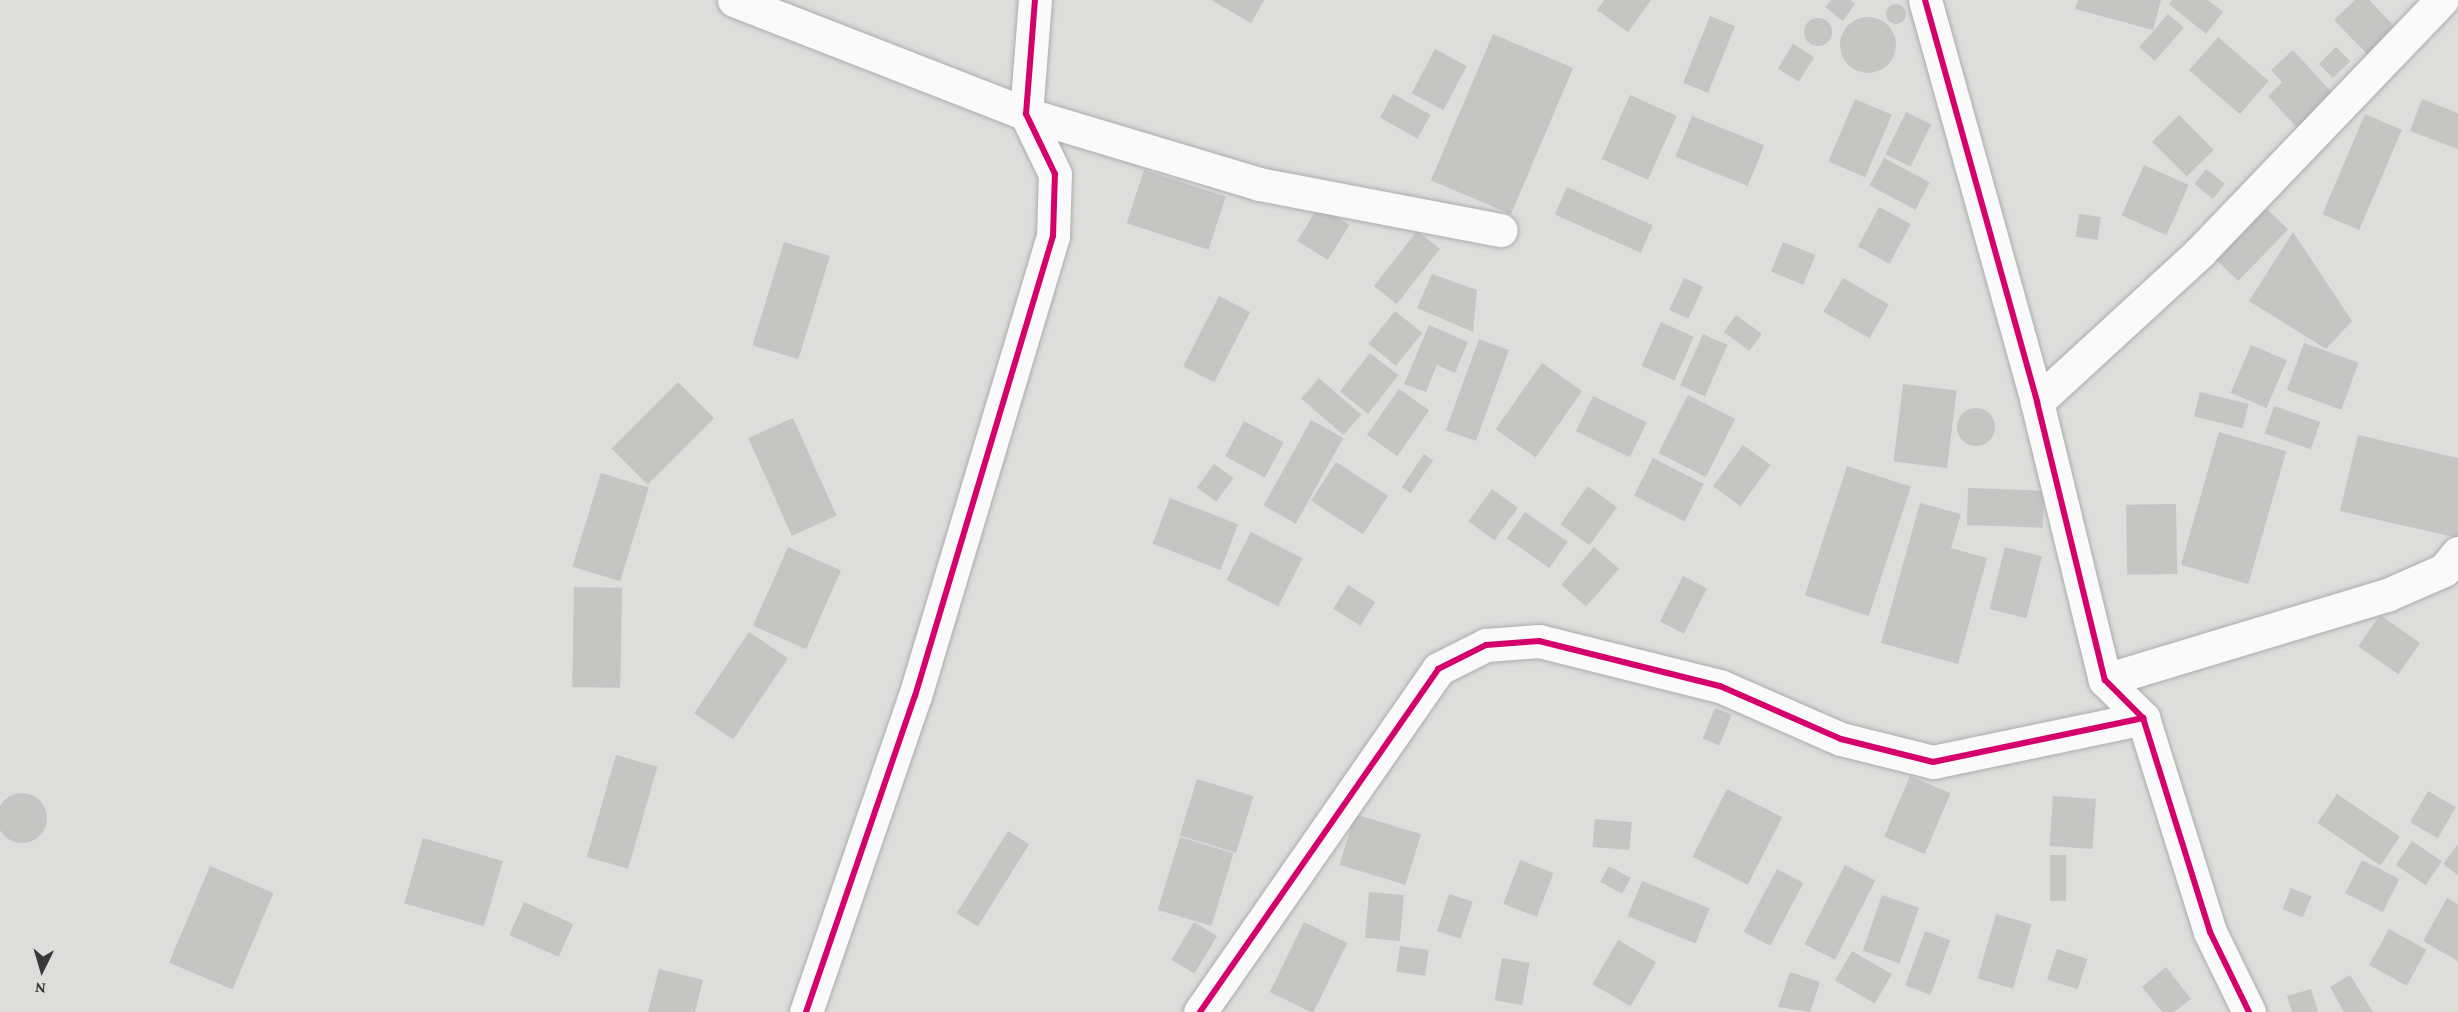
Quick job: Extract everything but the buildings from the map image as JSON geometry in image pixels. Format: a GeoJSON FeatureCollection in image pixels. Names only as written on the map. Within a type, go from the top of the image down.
{"type":"FeatureCollection","features":[{"type":"Feature","properties":{"kind":"street"},"geometry":{"type":"LineString","coordinates":[[734,0],[1026,114],[1259,184],[1501,230]]}},
{"type":"Feature","properties":{"kind":"street"},"geometry":{"type":"LineString","coordinates":[[806,1012],[915,696],[1053,236],[1054,174],[1026,114],[1035,0]]}},
{"type":"Feature","properties":{"kind":"street"},"geometry":{"type":"LineString","coordinates":[[1925,0],[2037,402],[2105,680],[2144,718],[2210,932],[2249,1012]]}},
{"type":"Feature","properties":{"kind":"street"},"geometry":{"type":"LineString","coordinates":[[2037,402],[2200,252],[2442,0]]}},
{"type":"Feature","properties":{"kind":"street"},"geometry":{"type":"LineString","coordinates":[[2105,680],[2387,595],[2444,570],[2458,553]]}},
{"type":"Feature","properties":{"kind":"street"},"geometry":{"type":"LineString","coordinates":[[1200,1012],[1438,669],[1486,645],[1539,641],[1720,686],[1841,739],[1933,762],[2144,718]]}},
{"type":"Feature","properties":{"kind":"cycle path"},"geometry":{"type":"LineString","coordinates":[[806,1012],[915,696],[1053,236],[1055,174],[1026,114],[1035,0]]}},
{"type":"Feature","properties":{"kind":"cycle path"},"geometry":{"type":"LineString","coordinates":[[1925,0],[2037,402],[2105,680],[2143,718],[2210,932],[2249,1012]]}},
{"type":"Feature","properties":{"kind":"cycle path"},"geometry":{"type":"LineString","coordinates":[[1200,1012],[1438,669],[1486,645],[1539,641],[1720,686],[1841,739],[1933,762],[2143,718]]}}]}
